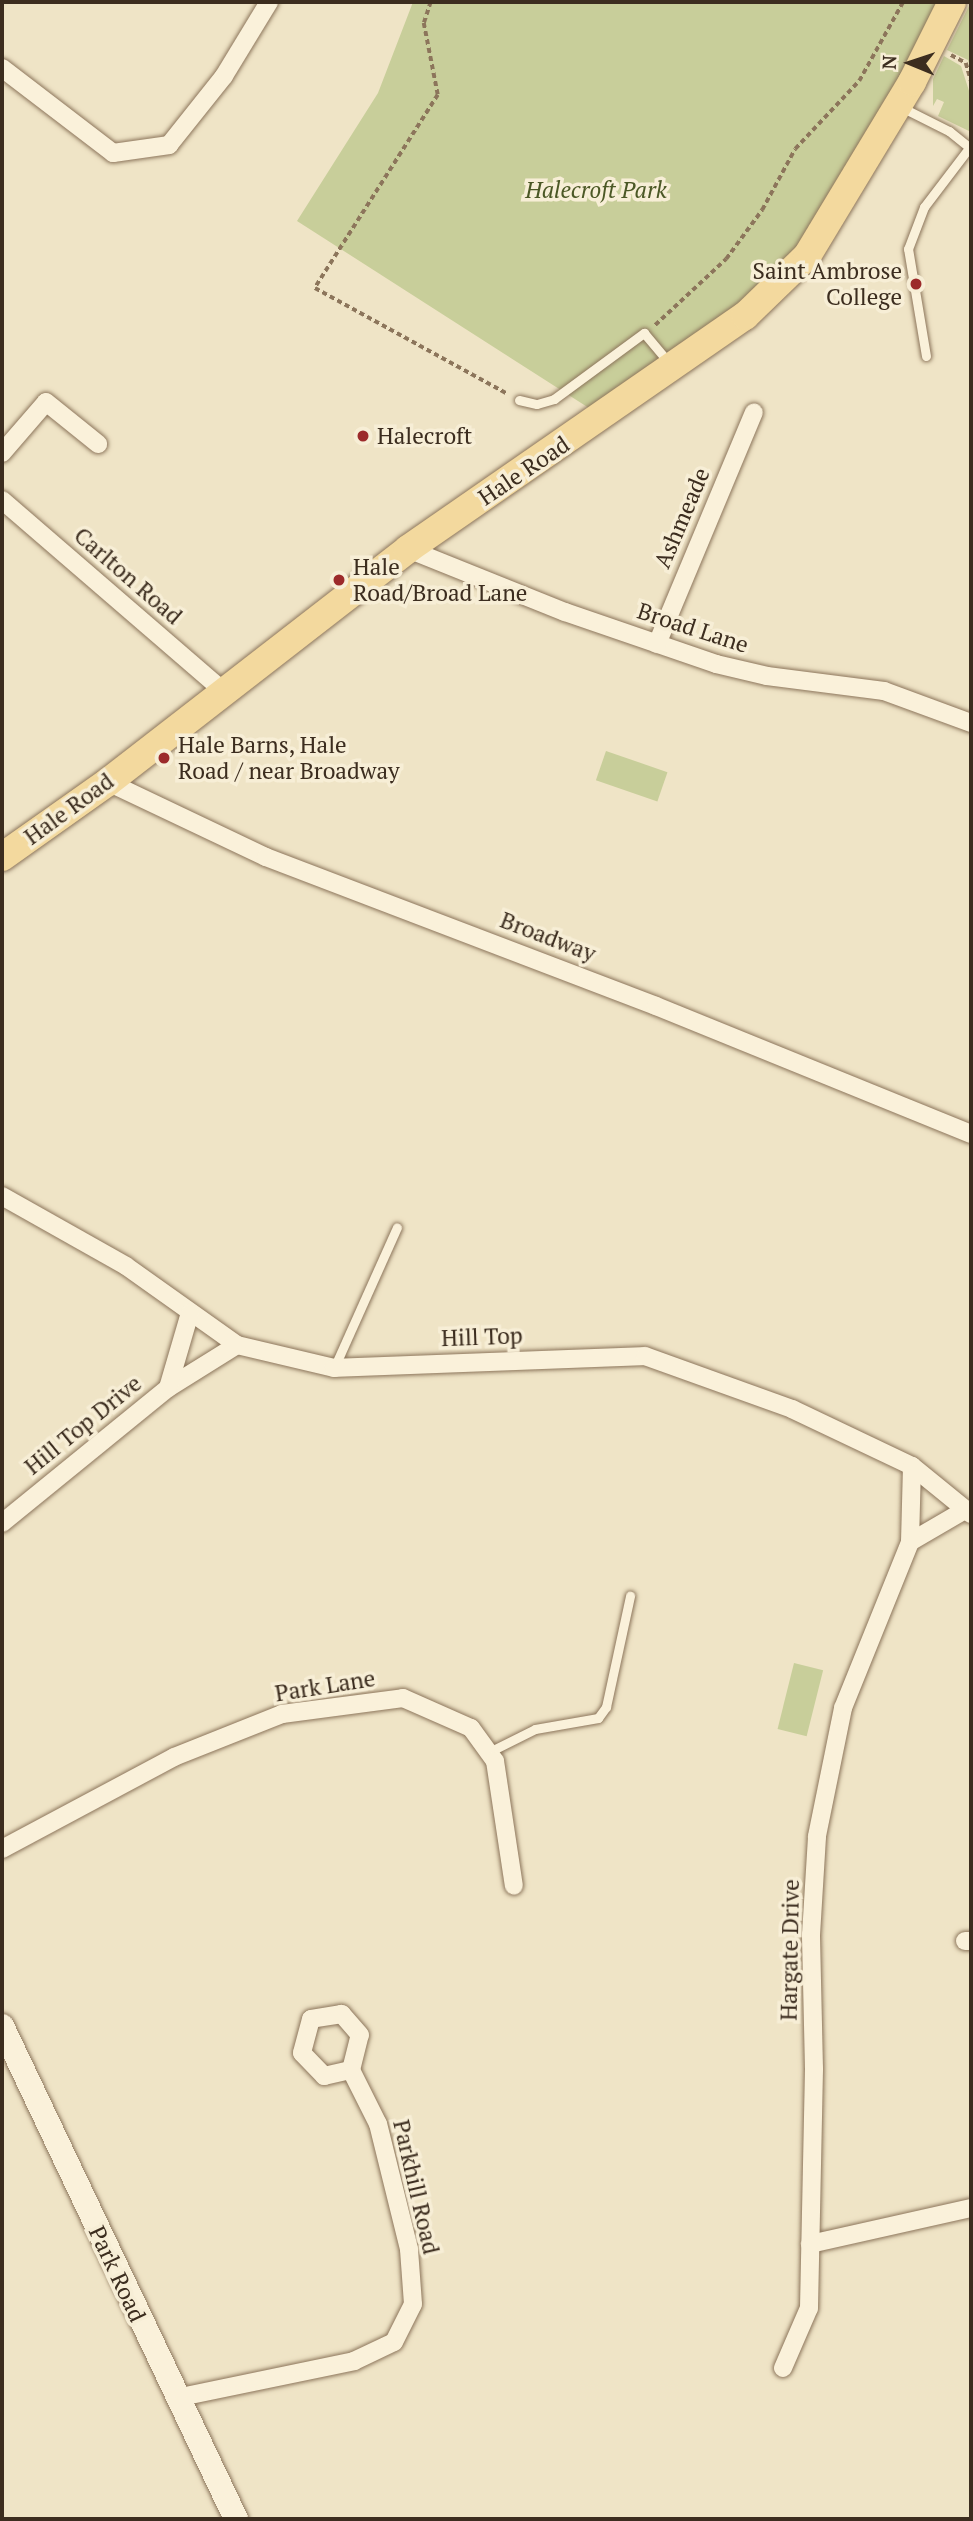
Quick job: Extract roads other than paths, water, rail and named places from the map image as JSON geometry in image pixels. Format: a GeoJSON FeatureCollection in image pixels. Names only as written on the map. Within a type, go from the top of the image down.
{"type":"FeatureCollection","features":[{"type":"Feature","properties":{"kind":"main road","name":"Hale Road"},"geometry":{"type":"LineString","coordinates":[[2,857],[108,782],[222,690],[408,549],[644,390],[671,366],[745,316],[807,256],[898,106],[952,2]]}},
{"type":"Feature","properties":{"kind":"main road","name":"Park Road"},"geometry":{"type":"LineString","coordinates":[[2,2026],[176,2398],[236,2519]]}},
{"type":"Feature","properties":{"kind":"street"},"geometry":{"type":"LineString","coordinates":[[2,68],[113,153],[169,145],[224,76],[269,2]]}},
{"type":"Feature","properties":{"kind":"street"},"geometry":{"type":"LineString","coordinates":[[2,453],[46,402],[98,444]]}},
{"type":"Feature","properties":{"kind":"street","name":"Ashmeade"},"geometry":{"type":"LineString","coordinates":[[657,644],[754,412]]}},
{"type":"Feature","properties":{"kind":"street","name":"Carlton Road"},"geometry":{"type":"LineString","coordinates":[[2,500],[222,690]]}},
{"type":"Feature","properties":{"kind":"street","name":"Broad Lane"},"geometry":{"type":"LineString","coordinates":[[408,549],[657,644],[767,676],[884,691],[971,723]]}},
{"type":"Feature","properties":{"kind":"street","name":"Broadway"},"geometry":{"type":"LineString","coordinates":[[108,782],[266,857],[643,1001],[971,1134]]}},
{"type":"Feature","properties":{"kind":"street","name":"Hill Top"},"geometry":{"type":"LineString","coordinates":[[2,1196],[126,1265],[237,1345],[334,1368],[645,1356],[792,1409],[912,1466],[968,1512]]}},
{"type":"Feature","properties":{"kind":"street","name":"Hill Top Drive"},"geometry":{"type":"LineString","coordinates":[[2,1523],[168,1388],[190,1313]]}},
{"type":"Feature","properties":{"kind":"street"},"geometry":{"type":"LineString","coordinates":[[168,1388],[237,1345]]}},
{"type":"Feature","properties":{"kind":"street","name":"Hargate Drive"},"geometry":{"type":"LineString","coordinates":[[783,2368],[809,2308],[814,2069],[811,1935],[817,1836],[843,1708],[910,1542],[912,1466]]}},
{"type":"Feature","properties":{"kind":"street"},"geometry":{"type":"LineString","coordinates":[[910,1542],[968,1512]]}},
{"type":"Feature","properties":{"kind":"street","name":"Park Lane"},"geometry":{"type":"LineString","coordinates":[[2,1849],[174,1757],[282,1714],[403,1698],[471,1728],[495,1760],[508,1827],[514,1886]]}},
{"type":"Feature","properties":{"kind":"street","name":"Parkhill Road"},"geometry":{"type":"LineString","coordinates":[[176,2398],[354,2361],[394,2342],[413,2304],[409,2249],[378,2124],[351,2070]]}},
{"type":"Feature","properties":{"kind":"street"},"geometry":{"type":"LineString","coordinates":[[810,2244],[971,2208]]}},
{"type":"Feature","properties":{"kind":"lane"},"geometry":{"type":"LineString","coordinates":[[898,106],[949,131],[970,148],[924,207],[908,249],[926,356]]}},
{"type":"Feature","properties":{"kind":"lane"},"geometry":{"type":"LineString","coordinates":[[519,400],[537,404],[554,399],[644,333],[671,366]]}},
{"type":"Feature","properties":{"kind":"lane"},"geometry":{"type":"LineString","coordinates":[[334,1368],[397,1227]]}},
{"type":"Feature","properties":{"kind":"lane"},"geometry":{"type":"LineString","coordinates":[[489,1752],[535,1729],[598,1718],[606,1707],[629,1596]]}},
{"type":"Feature","properties":{"kind":"place","name":"Saint Ambrose College"},"geometry":{"type":"Point","coordinates":[916,284]}},
{"type":"Feature","properties":{"kind":"place","name":"Halecroft"},"geometry":{"type":"Point","coordinates":[363,436]}},
{"type":"Feature","properties":{"kind":"place","name":"Hale Road/Broad Lane"},"geometry":{"type":"Point","coordinates":[339,580]}},
{"type":"Feature","properties":{"kind":"place","name":"Hale Barns, Hale Road / near Broadway"},"geometry":{"type":"Point","coordinates":[164,758]}},
{"type":"Feature","properties":{"kind":"park label","name":"Halecroft Park"},"geometry":{"type":"Point","coordinates":[596,190]}}]}
